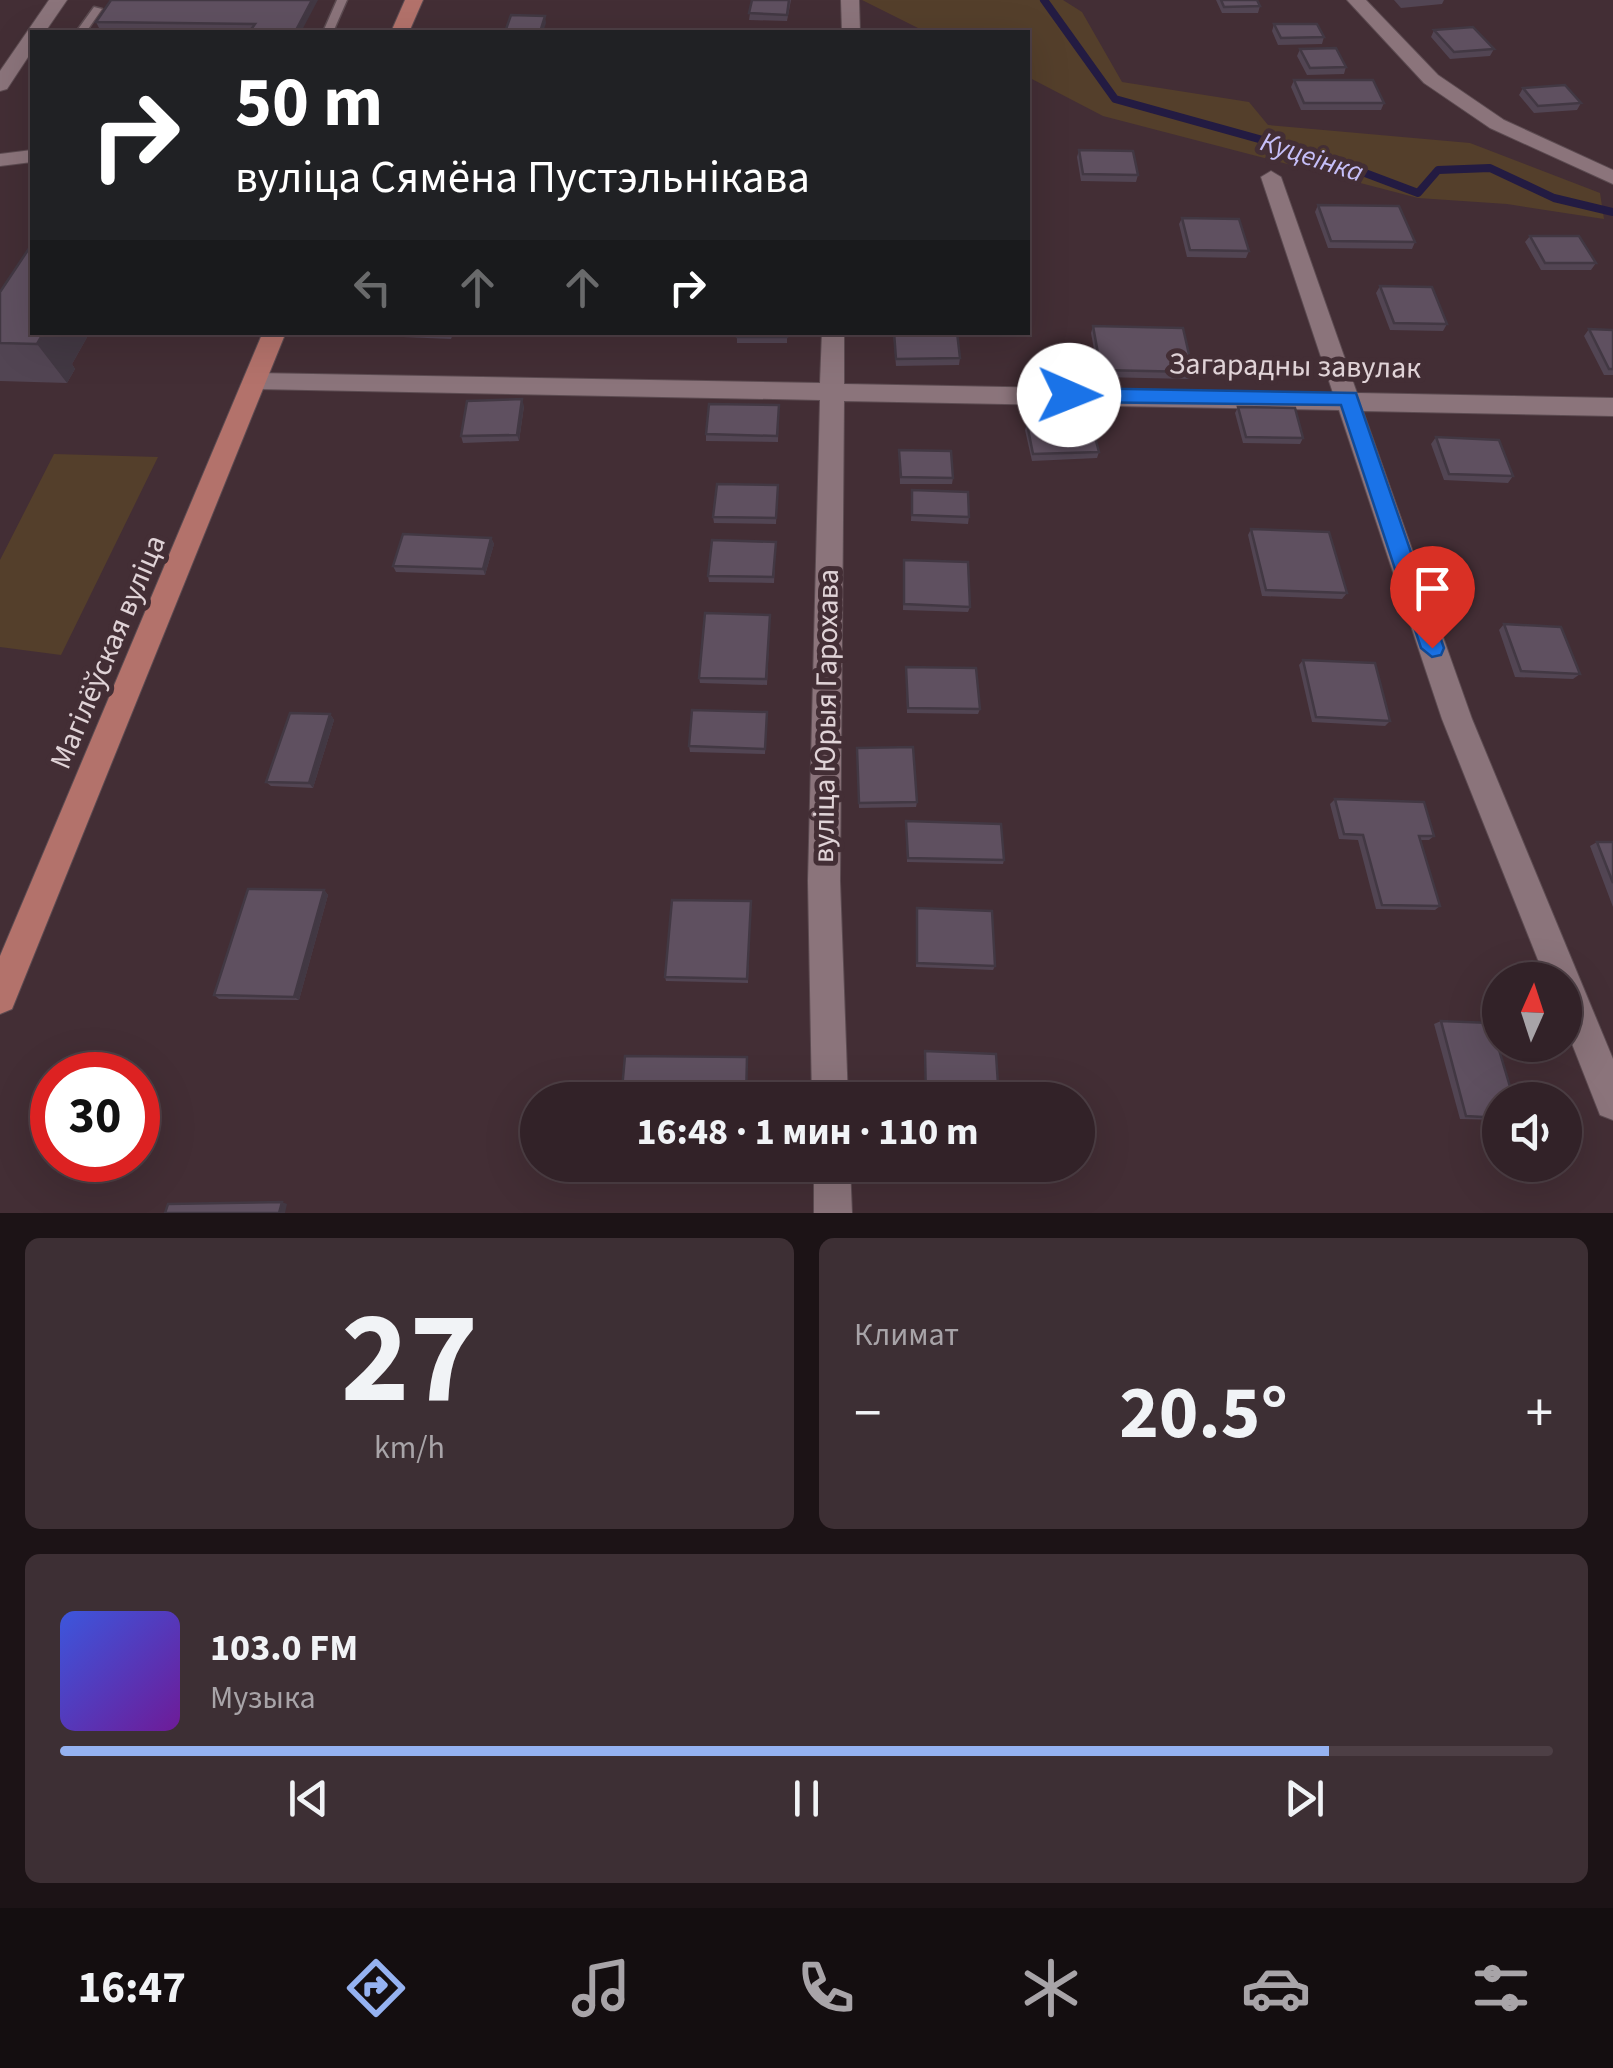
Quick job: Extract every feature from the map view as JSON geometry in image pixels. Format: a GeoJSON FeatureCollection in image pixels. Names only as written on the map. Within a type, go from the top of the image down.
{"type":"FeatureCollection","features":[{"type":"Feature","properties":{"kind":"main road"},"geometry":{"type":"LineString","coordinates":[[401,30],[414,0]]}},
{"type":"Feature","properties":{"kind":"main road","name":"Магілёўская вуліца"},"geometry":{"type":"LineString","coordinates":[[0,997],[274,335]]}},
{"type":"Feature","properties":{"kind":"street"},"geometry":{"type":"LineString","coordinates":[[37,30],[58,0]]}},
{"type":"Feature","properties":{"kind":"street"},"geometry":{"type":"LineString","coordinates":[[1356,0],[1444,88],[1496,124],[1613,178]]}},
{"type":"Feature","properties":{"kind":"street"},"geometry":{"type":"LineString","coordinates":[[850,30],[851,2]]}},
{"type":"Feature","properties":{"kind":"street"},"geometry":{"type":"LineString","coordinates":[[0,85],[25,59]]}},
{"type":"Feature","properties":{"kind":"street"},"geometry":{"type":"LineString","coordinates":[[0,160],[30,156]]}},
{"type":"Feature","properties":{"kind":"street"},"geometry":{"type":"LineString","coordinates":[[1271,177],[1456,719],[1556,962]]}},
{"type":"Feature","properties":{"kind":"street","name":"вуліца Юрыя Гарохава"},"geometry":{"type":"LineString","coordinates":[[830,1082],[824,882],[833,335]]}},
{"type":"Feature","properties":{"kind":"street","name":"Загарадны завулак"},"geometry":{"type":"LineString","coordinates":[[256,380],[1348,398],[1613,407]]}},
{"type":"Feature","properties":{"kind":"street"},"geometry":{"type":"LineString","coordinates":[[1582,1026],[1613,1102]]}},
{"type":"Feature","properties":{"kind":"street"},"geometry":{"type":"LineString","coordinates":[[832,1182],[833,1213]]}},
{"type":"Feature","properties":{"kind":"lane"},"geometry":{"type":"LineString","coordinates":[[329,30],[342,0]]}},
{"type":"Feature","properties":{"kind":"lane"},"geometry":{"type":"LineString","coordinates":[[81,30],[97,9]]}},
{"type":"Feature","properties":{"kind":"shaded area"},"geometry":{"type":"Polygon","coordinates":[[[862,0],[1063,0],[1082,12],[1122,82],[1249,102],[1268,125],[1470,143],[1600,193],[1604,219],[1507,204],[1418,198],[1103,116],[1030,78],[1030,30],[922,30],[862,0]]]}},
{"type":"Feature","properties":{"kind":"shaded area"},"geometry":{"type":"Polygon","coordinates":[[[54,454],[158,457],[61,655],[0,647],[0,560],[54,454]]]}},
{"type":"Feature","properties":{"kind":"building"},"geometry":{"type":"Polygon","coordinates":[[[111,0],[312,0],[296,30],[251,30],[255,24],[96,22],[111,0]]]}},
{"type":"Feature","properties":{"kind":"building"},"geometry":{"type":"Polygon","coordinates":[[[752,0],[789,0],[787,15],[749,13],[752,0]]]}},
{"type":"Feature","properties":{"kind":"building"},"geometry":{"type":"Polygon","coordinates":[[[1221,0],[1257,0],[1260,6],[1224,7],[1221,0]]]}},
{"type":"Feature","properties":{"kind":"building"},"geometry":{"type":"Polygon","coordinates":[[[511,15],[545,16],[541,30],[506,30],[511,15]]]}},
{"type":"Feature","properties":{"kind":"building"},"geometry":{"type":"Polygon","coordinates":[[[1274,24],[1317,24],[1324,37],[1281,38],[1274,24]]]}},
{"type":"Feature","properties":{"kind":"building"},"geometry":{"type":"Polygon","coordinates":[[[1473,27],[1494,49],[1454,52],[1434,30],[1473,27]]]}},
{"type":"Feature","properties":{"kind":"building"},"geometry":{"type":"Polygon","coordinates":[[[1336,48],[1346,67],[1310,68],[1300,49],[1336,48]]]}},
{"type":"Feature","properties":{"kind":"building"},"geometry":{"type":"Polygon","coordinates":[[[1294,80],[1373,80],[1384,103],[1304,103],[1294,80]]]}},
{"type":"Feature","properties":{"kind":"building"},"geometry":{"type":"Polygon","coordinates":[[[1565,85],[1581,103],[1538,106],[1523,88],[1565,85]]]}},
{"type":"Feature","properties":{"kind":"building"},"geometry":{"type":"Polygon","coordinates":[[[1079,150],[1133,151],[1138,175],[1083,174],[1079,150]]]}},
{"type":"Feature","properties":{"kind":"building"},"geometry":{"type":"Polygon","coordinates":[[[1318,205],[1399,206],[1415,242],[1331,241],[1318,205]]]}},
{"type":"Feature","properties":{"kind":"building"},"geometry":{"type":"Polygon","coordinates":[[[1182,218],[1239,219],[1249,251],[1190,250],[1182,218]]]}},
{"type":"Feature","properties":{"kind":"building"},"geometry":{"type":"Polygon","coordinates":[[[1530,236],[1579,236],[1596,263],[1545,263],[1530,236]]]}},
{"type":"Feature","properties":{"kind":"building"},"geometry":{"type":"Polygon","coordinates":[[[30,247],[30,335],[42,335],[37,344],[0,343],[0,292],[30,247]]]}},
{"type":"Feature","properties":{"kind":"building"},"geometry":{"type":"Polygon","coordinates":[[[1380,286],[1432,287],[1447,324],[1394,323],[1380,286]]]}},
{"type":"Feature","properties":{"kind":"building"},"geometry":{"type":"Polygon","coordinates":[[[1093,326],[1183,328],[1193,372],[1101,370],[1093,326]]]}},
{"type":"Feature","properties":{"kind":"building"},"geometry":{"type":"Polygon","coordinates":[[[1589,329],[1613,330],[1613,369],[1609,369],[1589,329]]]}},
{"type":"Feature","properties":{"kind":"building"},"geometry":{"type":"Polygon","coordinates":[[[737,335],[787,335],[787,337],[737,335]]]}},
{"type":"Feature","properties":{"kind":"building"},"geometry":{"type":"Polygon","coordinates":[[[894,335],[957,335],[960,358],[896,359],[894,335]]]}},
{"type":"Feature","properties":{"kind":"building"},"geometry":{"type":"Polygon","coordinates":[[[522,399],[517,435],[461,436],[467,401],[522,399]]]}},
{"type":"Feature","properties":{"kind":"building"},"geometry":{"type":"Polygon","coordinates":[[[709,404],[779,405],[777,436],[706,434],[709,404]]]}},
{"type":"Feature","properties":{"kind":"building"},"geometry":{"type":"Polygon","coordinates":[[[1238,407],[1295,408],[1303,438],[1246,437],[1238,407]]]}},
{"type":"Feature","properties":{"kind":"building"},"geometry":{"type":"Polygon","coordinates":[[[1091,422],[1099,452],[1033,454],[1027,424],[1091,422]]]}},
{"type":"Feature","properties":{"kind":"building"},"geometry":{"type":"Polygon","coordinates":[[[1436,437],[1499,440],[1513,476],[1449,474],[1436,437]]]}},
{"type":"Feature","properties":{"kind":"building"},"geometry":{"type":"Polygon","coordinates":[[[899,450],[951,451],[953,478],[901,477],[899,450]]]}},
{"type":"Feature","properties":{"kind":"building"},"geometry":{"type":"Polygon","coordinates":[[[717,484],[778,485],[776,518],[713,517],[717,484]]]}},
{"type":"Feature","properties":{"kind":"building"},"geometry":{"type":"Polygon","coordinates":[[[912,490],[968,492],[969,517],[912,515],[912,490]]]}},
{"type":"Feature","properties":{"kind":"building"},"geometry":{"type":"Polygon","coordinates":[[[1251,529],[1329,532],[1347,593],[1266,590],[1251,529]]]}},
{"type":"Feature","properties":{"kind":"building"},"geometry":{"type":"Polygon","coordinates":[[[403,534],[491,538],[483,569],[393,566],[403,534]]]}},
{"type":"Feature","properties":{"kind":"building"},"geometry":{"type":"Polygon","coordinates":[[[712,540],[776,542],[773,577],[708,576],[712,540]]]}},
{"type":"Feature","properties":{"kind":"building"},"geometry":{"type":"Polygon","coordinates":[[[904,560],[968,562],[970,607],[904,604],[904,560]]]}},
{"type":"Feature","properties":{"kind":"building"},"geometry":{"type":"Polygon","coordinates":[[[705,613],[770,615],[766,679],[699,678],[705,613]]]}},
{"type":"Feature","properties":{"kind":"building"},"geometry":{"type":"Polygon","coordinates":[[[1504,624],[1561,627],[1580,674],[1521,671],[1504,624]]]}},
{"type":"Feature","properties":{"kind":"building"},"geometry":{"type":"Polygon","coordinates":[[[1303,660],[1375,663],[1390,721],[1316,717],[1303,660]]]}},
{"type":"Feature","properties":{"kind":"building"},"geometry":{"type":"Polygon","coordinates":[[[906,667],[976,668],[980,709],[908,708],[906,667]]]}},
{"type":"Feature","properties":{"kind":"building"},"geometry":{"type":"Polygon","coordinates":[[[692,710],[767,712],[765,749],[689,746],[692,710]]]}},
{"type":"Feature","properties":{"kind":"building"},"geometry":{"type":"Polygon","coordinates":[[[290,713],[330,714],[309,783],[266,782],[290,713]]]}},
{"type":"Feature","properties":{"kind":"building"},"geometry":{"type":"Polygon","coordinates":[[[913,747],[917,802],[859,803],[857,748],[913,747]]]}},
{"type":"Feature","properties":{"kind":"building"},"geometry":{"type":"Polygon","coordinates":[[[1335,799],[1424,802],[1434,836],[1419,836],[1440,906],[1382,905],[1363,835],[1344,834],[1335,799]]]}},
{"type":"Feature","properties":{"kind":"building"},"geometry":{"type":"Polygon","coordinates":[[[906,821],[1001,824],[1004,860],[908,858],[906,821]]]}},
{"type":"Feature","properties":{"kind":"building"},"geometry":{"type":"Polygon","coordinates":[[[1597,842],[1613,842],[1613,883],[1597,842]]]}},
{"type":"Feature","properties":{"kind":"building"},"geometry":{"type":"Polygon","coordinates":[[[248,889],[324,890],[294,997],[214,995],[248,889]]]}},
{"type":"Feature","properties":{"kind":"building"},"geometry":{"type":"Polygon","coordinates":[[[672,900],[751,901],[747,979],[665,977],[672,900]]]}},
{"type":"Feature","properties":{"kind":"building"},"geometry":{"type":"Polygon","coordinates":[[[917,908],[992,911],[995,966],[917,963],[917,908]]]}},
{"type":"Feature","properties":{"kind":"building"},"geometry":{"type":"Polygon","coordinates":[[[1441,1021],[1482,1023],[1482,1062],[1503,1062],[1509,1082],[1482,1082],[1482,1117],[1466,1116],[1441,1021]]]}},
{"type":"Feature","properties":{"kind":"building"},"geometry":{"type":"Polygon","coordinates":[[[925,1051],[996,1054],[998,1082],[926,1082],[925,1051]]]}},
{"type":"Feature","properties":{"kind":"building"},"geometry":{"type":"Polygon","coordinates":[[[625,1056],[747,1057],[746,1082],[623,1082],[625,1056]]]}},
{"type":"Feature","properties":{"kind":"building"},"geometry":{"type":"Polygon","coordinates":[[[282,1202],[279,1213],[165,1213],[168,1204],[282,1202]]]}},
{"type":"Feature","properties":{"kind":"waterway","name":"Куцеінка"},"geometry":{"type":"LineString","coordinates":[[1044,0],[1115,99],[1320,156],[1418,193],[1438,170],[1490,168],[1554,198],[1613,212]]}},
{"type":"Feature","properties":{"kind":"route"},"geometry":{"type":"LineString","coordinates":[[1069,395],[1348,398],[1432,648]]}}]}
